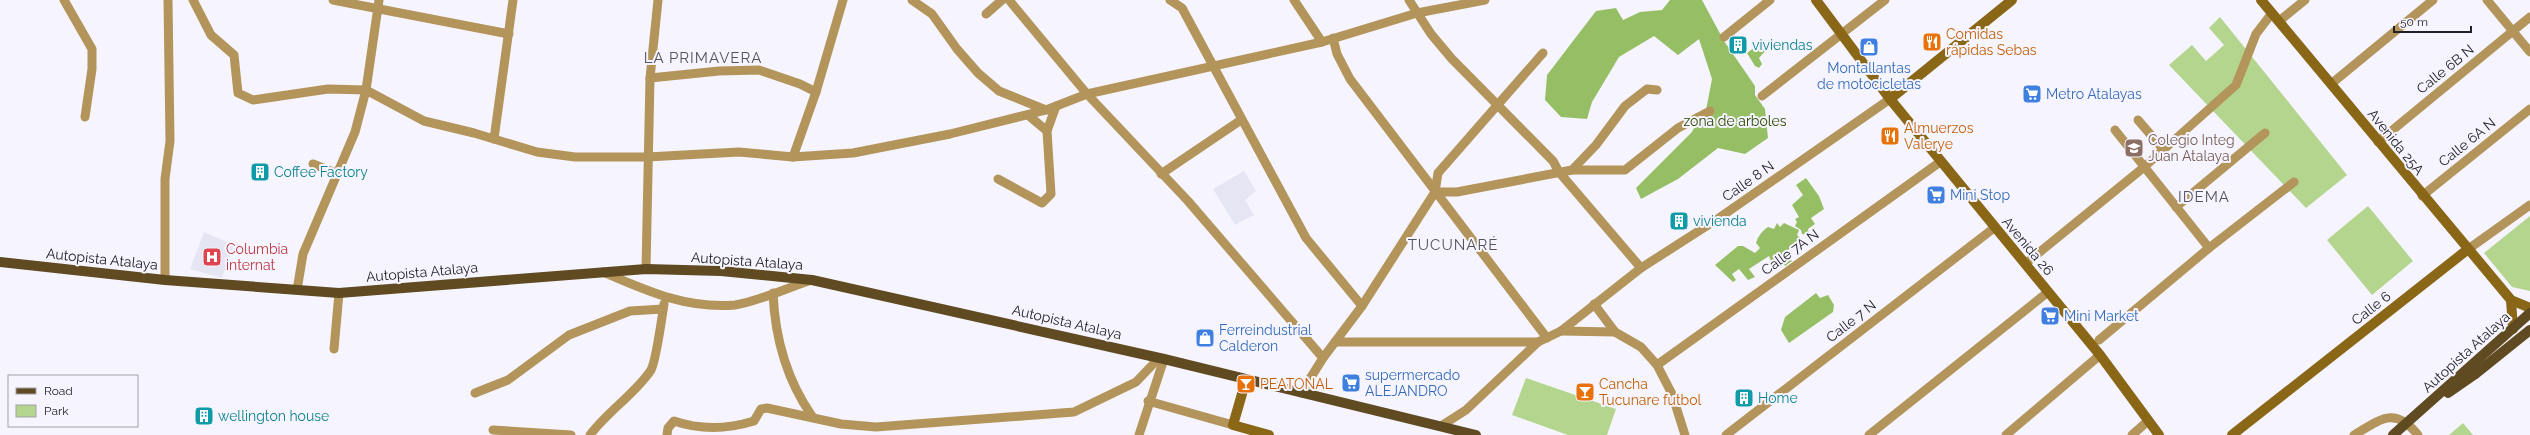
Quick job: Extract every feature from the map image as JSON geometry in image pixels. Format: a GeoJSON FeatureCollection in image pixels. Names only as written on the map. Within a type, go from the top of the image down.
{"type":"FeatureCollection","features":[{"type":"Feature","properties":{"kind":"main road","name":"Autopista Atalaya"},"geometry":{"type":"LineString","coordinates":[[0,262],[166,280],[338,293],[603,272],[646,270],[721,271],[812,280],[1161,358],[1476,435]]}},
{"type":"Feature","properties":{"kind":"main road","name":"Autopista Atalaya"},"geometry":{"type":"LineString","coordinates":[[2393,435],[2530,313]]}},
{"type":"Feature","properties":{"kind":"main road","name":"Autopista Atalaya"},"geometry":{"type":"LineString","coordinates":[[2421,411],[2474,375],[2530,330]]}},
{"type":"Feature","properties":{"kind":"street"},"geometry":{"type":"LineString","coordinates":[[65,0],[92,49],[92,69],[85,117]]}},
{"type":"Feature","properties":{"kind":"street"},"geometry":{"type":"LineString","coordinates":[[166,280],[165,179],[170,141],[168,0]]}},
{"type":"Feature","properties":{"kind":"street"},"geometry":{"type":"LineString","coordinates":[[193,0],[211,35],[234,55],[238,93],[243,97],[253,100],[328,89],[366,90],[424,121],[537,152],[601,158],[739,152],[794,157],[853,153],[950,134],[1046,110],[1087,94],[1322,42],[1418,13],[1485,0]]}},
{"type":"Feature","properties":{"kind":"street"},"geometry":{"type":"LineString","coordinates":[[333,0],[377,10],[424,17],[509,34]]}},
{"type":"Feature","properties":{"kind":"street"},"geometry":{"type":"LineString","coordinates":[[297,290],[304,254],[355,132],[366,90],[379,0]]}},
{"type":"Feature","properties":{"kind":"street"},"geometry":{"type":"LineString","coordinates":[[494,139],[513,0]]}},
{"type":"Feature","properties":{"kind":"street"},"geometry":{"type":"LineString","coordinates":[[646,270],[647,157],[650,78],[658,0]]}},
{"type":"Feature","properties":{"kind":"street"},"geometry":{"type":"LineString","coordinates":[[794,157],[816,92],[843,0]]}},
{"type":"Feature","properties":{"kind":"street"},"geometry":{"type":"LineString","coordinates":[[912,0],[932,14],[957,49],[978,73],[999,91],[1046,110]]}},
{"type":"Feature","properties":{"kind":"street"},"geometry":{"type":"LineString","coordinates":[[986,14],[1002,0]]}},
{"type":"Feature","properties":{"kind":"street"},"geometry":{"type":"LineString","coordinates":[[1009,0],[1087,94],[1219,236],[1323,358]]}},
{"type":"Feature","properties":{"kind":"street"},"geometry":{"type":"LineString","coordinates":[[1170,0],[1182,8],[1214,66],[1241,120],[1306,238],[1362,306]]}},
{"type":"Feature","properties":{"kind":"street"},"geometry":{"type":"LineString","coordinates":[[1294,0],[1322,42]]}},
{"type":"Feature","properties":{"kind":"street"},"geometry":{"type":"LineString","coordinates":[[1409,0],[1431,34],[1452,59],[1553,161],[1559,172],[1641,268]]}},
{"type":"Feature","properties":{"kind":"street"},"geometry":{"type":"LineString","coordinates":[[1724,37],[1770,0]]}},
{"type":"Feature","properties":{"kind":"street","name":"Avenida 26"},"geometry":{"type":"LineString","coordinates":[[1816,0],[1890,99],[1940,162],[2100,355],[2159,435]]}},
{"type":"Feature","properties":{"kind":"street"},"geometry":{"type":"LineString","coordinates":[[1762,96],[1885,0]]}},
{"type":"Feature","properties":{"kind":"street","name":"Calle 8 N"},"geometry":{"type":"LineString","coordinates":[[1441,426],[1466,410],[1543,340],[1561,331],[1641,268],[1719,218],[1890,99],[2012,0]]}},
{"type":"Feature","properties":{"kind":"street","name":"Avenida 25A"},"geometry":{"type":"LineString","coordinates":[[2261,0],[2422,196],[2510,300],[2530,308]]}},
{"type":"Feature","properties":{"kind":"street"},"geometry":{"type":"LineString","coordinates":[[2279,21],[2305,0]]}},
{"type":"Feature","properties":{"kind":"street"},"geometry":{"type":"LineString","coordinates":[[2331,84],[2433,0]]}},
{"type":"Feature","properties":{"kind":"street"},"geometry":{"type":"LineString","coordinates":[[2487,0],[2530,52]]}},
{"type":"Feature","properties":{"kind":"street"},"geometry":{"type":"LineString","coordinates":[[2025,264],[2143,168],[2236,85],[2256,34],[2272,13]]}},
{"type":"Feature","properties":{"kind":"street","name":"Calle 6B N"},"geometry":{"type":"LineString","coordinates":[[2378,142],[2530,17]]}},
{"type":"Feature","properties":{"kind":"street"},"geometry":{"type":"LineString","coordinates":[[1333,38],[1337,54],[1350,79],[1436,192],[1543,340]]}},
{"type":"Feature","properties":{"kind":"street"},"geometry":{"type":"LineString","coordinates":[[1301,393],[1334,342],[1362,306],[1436,192],[1438,172],[1499,106],[1543,53]]}},
{"type":"Feature","properties":{"kind":"street"},"geometry":{"type":"LineString","coordinates":[[650,78],[720,70],[759,70],[785,78],[816,92]]}},
{"type":"Feature","properties":{"kind":"street"},"geometry":{"type":"LineString","coordinates":[[1572,170],[1596,146],[1625,106],[1647,89],[1657,90]]}},
{"type":"Feature","properties":{"kind":"street"},"geometry":{"type":"LineString","coordinates":[[998,179],[1042,203],[1051,194],[1047,131],[1056,106]]}},
{"type":"Feature","properties":{"kind":"street","name":"Calle 6A N"},"geometry":{"type":"LineString","coordinates":[[2422,196],[2530,109]]}},
{"type":"Feature","properties":{"kind":"street"},"geometry":{"type":"LineString","coordinates":[[1436,192],[1457,192],[1572,170],[1625,170],[1678,128],[1710,111]]}},
{"type":"Feature","properties":{"kind":"street"},"geometry":{"type":"LineString","coordinates":[[1028,115],[1047,131]]}},
{"type":"Feature","properties":{"kind":"street"},"geometry":{"type":"LineString","coordinates":[[1161,174],[1241,120]]}},
{"type":"Feature","properties":{"kind":"street"},"geometry":{"type":"LineString","coordinates":[[2138,120],[2163,149]]}},
{"type":"Feature","properties":{"kind":"street"},"geometry":{"type":"LineString","coordinates":[[2115,130],[2143,168],[2209,248]]}},
{"type":"Feature","properties":{"kind":"street"},"geometry":{"type":"LineString","coordinates":[[2176,207],[2265,133]]}},
{"type":"Feature","properties":{"kind":"street","name":"Calle 7A N"},"geometry":{"type":"LineString","coordinates":[[1657,365],[1940,162]]}},
{"type":"Feature","properties":{"kind":"street"},"geometry":{"type":"LineString","coordinates":[[313,164],[338,174]]}},
{"type":"Feature","properties":{"kind":"street"},"geometry":{"type":"LineString","coordinates":[[2099,340],[2209,248],[2294,182]]}},
{"type":"Feature","properties":{"kind":"street","name":"Calle 6"},"geometry":{"type":"LineString","coordinates":[[2232,435],[2467,250],[2530,205]]}},
{"type":"Feature","properties":{"kind":"street","name":"Calle 7 N"},"geometry":{"type":"LineString","coordinates":[[1726,435],[1994,228]]}},
{"type":"Feature","properties":{"kind":"street"},"geometry":{"type":"LineString","coordinates":[[603,272],[664,298],[706,305],[737,305],[812,280]]}},
{"type":"Feature","properties":{"kind":"street"},"geometry":{"type":"LineString","coordinates":[[1869,435],[2048,292]]}},
{"type":"Feature","properties":{"kind":"street"},"geometry":{"type":"LineString","coordinates":[[334,349],[338,293]]}},
{"type":"Feature","properties":{"kind":"street"},"geometry":{"type":"LineString","coordinates":[[773,293],[774,320],[780,348],[790,379],[801,400],[812,416]]}},
{"type":"Feature","properties":{"kind":"street"},"geometry":{"type":"LineString","coordinates":[[590,435],[600,421],[641,382],[651,369],[664,298]]}},
{"type":"Feature","properties":{"kind":"street"},"geometry":{"type":"LineString","coordinates":[[2510,300],[2513,329]]}},
{"type":"Feature","properties":{"kind":"street"},"geometry":{"type":"LineString","coordinates":[[1594,304],[1614,332],[1641,347],[1657,365],[1672,394],[1685,435]]}},
{"type":"Feature","properties":{"kind":"street"},"geometry":{"type":"LineString","coordinates":[[475,393],[508,380],[569,335],[630,312],[663,309]]}},
{"type":"Feature","properties":{"kind":"street"},"geometry":{"type":"LineString","coordinates":[[1561,331],[1614,332]]}},
{"type":"Feature","properties":{"kind":"street"},"geometry":{"type":"LineString","coordinates":[[1334,342],[1543,340]]}},
{"type":"Feature","properties":{"kind":"street"},"geometry":{"type":"LineString","coordinates":[[2006,435],[2100,355]]}},
{"type":"Feature","properties":{"kind":"street"},"geometry":{"type":"LineString","coordinates":[[1139,435],[1161,358]]}},
{"type":"Feature","properties":{"kind":"street"},"geometry":{"type":"LineString","coordinates":[[667,435],[668,428],[674,421],[704,428],[745,424],[754,421],[761,409],[767,408],[812,416],[841,424],[876,427],[1074,412],[1136,382],[1161,358]]}},
{"type":"Feature","properties":{"kind":"street"},"geometry":{"type":"LineString","coordinates":[[1233,425],[1246,380]]}},
{"type":"Feature","properties":{"kind":"street"},"geometry":{"type":"LineString","coordinates":[[1148,401],[1269,435]]}},
{"type":"Feature","properties":{"kind":"street"},"geometry":{"type":"LineString","coordinates":[[2354,435],[2383,419],[2391,417],[2408,422],[2418,435]]}},
{"type":"Feature","properties":{"kind":"street"},"geometry":{"type":"LineString","coordinates":[[2132,435],[2148,421]]}},
{"type":"Feature","properties":{"kind":"street"},"geometry":{"type":"LineString","coordinates":[[493,430],[571,435]]}},
{"type":"Feature","properties":{"kind":"shaded area"},"geometry":{"type":"Polygon","coordinates":[[[1244,171],[1256,191],[1245,200],[1254,215],[1235,225],[1213,189],[1244,171]]]}},
{"type":"Feature","properties":{"kind":"shaded area","name":"Columbia internat"},"geometry":{"type":"Polygon","coordinates":[[[204,232],[234,245],[222,278],[190,269],[204,232]]]}},
{"type":"Feature","properties":{"kind":"green space","name":"zona de arboles"},"geometry":{"type":"Polygon","coordinates":[[[1670,0],[1702,0],[1724,41],[1755,86],[1755,95],[1765,109],[1768,138],[1745,154],[1718,148],[1678,179],[1641,199],[1636,188],[1691,133],[1706,110],[1712,79],[1699,39],[1678,55],[1654,36],[1619,57],[1592,102],[1587,119],[1561,117],[1545,100],[1547,75],[1596,11],[1616,8],[1623,20],[1640,12],[1662,10],[1670,0]]]}},
{"type":"Feature","properties":{"kind":"green space"},"geometry":{"type":"Polygon","coordinates":[[[2220,17],[2347,175],[2306,208],[2169,65],[2192,45],[2206,61],[2224,45],[2209,28],[2220,17]]]}},
{"type":"Feature","properties":{"kind":"green space"},"geometry":{"type":"Polygon","coordinates":[[[1759,44],[1763,44],[1767,49],[1759,58],[1762,64],[1759,68],[1755,66],[1747,53],[1759,44]]]}},
{"type":"Feature","properties":{"kind":"green space"},"geometry":{"type":"Polygon","coordinates":[[[1806,178],[1819,196],[1824,209],[1811,218],[1815,224],[1808,229],[1809,235],[1802,234],[1801,230],[1795,226],[1797,222],[1795,219],[1799,217],[1792,205],[1803,195],[1796,185],[1806,178]]]}},
{"type":"Feature","properties":{"kind":"green space"},"geometry":{"type":"Polygon","coordinates":[[[2368,206],[2413,261],[2372,295],[2327,240],[2368,206]]]}},
{"type":"Feature","properties":{"kind":"green space"},"geometry":{"type":"Polygon","coordinates":[[[2530,216],[2530,291],[2512,287],[2484,253],[2530,216]]]}},
{"type":"Feature","properties":{"kind":"green space"},"geometry":{"type":"Polygon","coordinates":[[[1777,223],[1780,227],[1784,223],[1799,230],[1797,235],[1800,238],[1785,253],[1792,261],[1785,266],[1781,261],[1773,266],[1769,256],[1749,269],[1755,277],[1748,280],[1739,269],[1732,274],[1736,280],[1733,282],[1715,265],[1738,246],[1743,246],[1755,253],[1760,248],[1756,243],[1760,234],[1768,227],[1774,229],[1777,223]]]}},
{"type":"Feature","properties":{"kind":"green space"},"geometry":{"type":"Polygon","coordinates":[[[1816,293],[1820,298],[1828,295],[1834,305],[1833,312],[1789,343],[1781,330],[1785,317],[1816,293]]]}},
{"type":"Feature","properties":{"kind":"green space"},"geometry":{"type":"Polygon","coordinates":[[[1526,378],[1616,409],[1607,435],[1568,435],[1512,415],[1526,378]]]}},
{"type":"Feature","properties":{"kind":"green space"},"geometry":{"type":"Polygon","coordinates":[[[2463,423],[2473,435],[2449,435],[2463,423]]]}},
{"type":"Feature","properties":{"kind":"place","name":"Comidas rápidas Sebas"},"geometry":{"type":"Point","coordinates":[1932,42]}},
{"type":"Feature","properties":{"kind":"place","name":"viviendas"},"geometry":{"type":"Point","coordinates":[1738,45]}},
{"type":"Feature","properties":{"kind":"place","name":"Montallantas de motocicletas"},"geometry":{"type":"Point","coordinates":[1869,47]}},
{"type":"Feature","properties":{"kind":"place","name":"Metro Atalayas"},"geometry":{"type":"Point","coordinates":[2032,94]}},
{"type":"Feature","properties":{"kind":"place","name":"Almuerzos Valerye"},"geometry":{"type":"Point","coordinates":[1890,136]}},
{"type":"Feature","properties":{"kind":"place","name":"Colegio Integ Juan Atalaya"},"geometry":{"type":"Point","coordinates":[2134,148]}},
{"type":"Feature","properties":{"kind":"place","name":"Coffee Factory"},"geometry":{"type":"Point","coordinates":[260,172]}},
{"type":"Feature","properties":{"kind":"place","name":"Mini Stop"},"geometry":{"type":"Point","coordinates":[1936,195]}},
{"type":"Feature","properties":{"kind":"place","name":"vivienda"},"geometry":{"type":"Point","coordinates":[1679,221]}},
{"type":"Feature","properties":{"kind":"place","name":"Columbia internat"},"geometry":{"type":"Point","coordinates":[212,257]}},
{"type":"Feature","properties":{"kind":"place","name":"Mini Market"},"geometry":{"type":"Point","coordinates":[2050,316]}},
{"type":"Feature","properties":{"kind":"place","name":"Ferreindustrial Calderon"},"geometry":{"type":"Point","coordinates":[1205,338]}},
{"type":"Feature","properties":{"kind":"place","name":"supermercado ALEJANDRO"},"geometry":{"type":"Point","coordinates":[1351,383]}},
{"type":"Feature","properties":{"kind":"place","name":"PEATONAL"},"geometry":{"type":"Point","coordinates":[1246,384]}},
{"type":"Feature","properties":{"kind":"place","name":"Cancha Tucunare futbol"},"geometry":{"type":"Point","coordinates":[1585,392]}},
{"type":"Feature","properties":{"kind":"place","name":"Home"},"geometry":{"type":"Point","coordinates":[1744,398]}},
{"type":"Feature","properties":{"kind":"place","name":"wellington house"},"geometry":{"type":"Point","coordinates":[204,416]}},
{"type":"Feature","properties":{"kind":"district","name":"LA PRIMAVERA"},"geometry":{"type":"Point","coordinates":[703,58]}},
{"type":"Feature","properties":{"kind":"district","name":"IDEMA"},"geometry":{"type":"Point","coordinates":[2204,197]}},
{"type":"Feature","properties":{"kind":"district","name":"TUCUNARÉ"},"geometry":{"type":"Point","coordinates":[1453,245]}}]}
